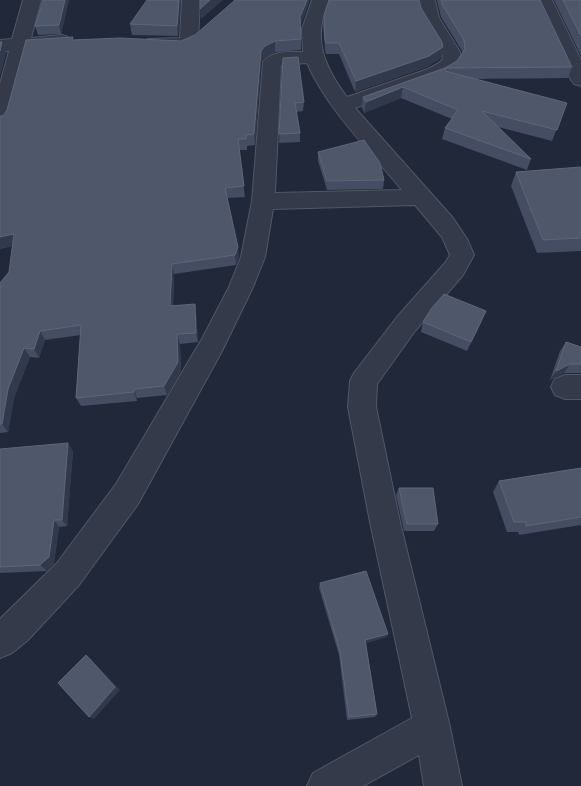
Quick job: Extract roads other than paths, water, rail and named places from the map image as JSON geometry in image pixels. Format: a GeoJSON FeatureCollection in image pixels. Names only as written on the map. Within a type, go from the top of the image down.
{"type":"FeatureCollection","features":[{"type":"Feature","properties":{"kind":"street"},"geometry":{"type":"LineString","coordinates":[[0,120],[32,0]]}},
{"type":"Feature","properties":{"kind":"street"},"geometry":{"type":"LineString","coordinates":[[189,40],[191,0]]}},
{"type":"Feature","properties":{"kind":"street"},"geometry":{"type":"LineString","coordinates":[[321,0],[311,22],[314,57],[327,84],[438,215],[460,244],[462,255],[454,269],[406,324],[364,381],[362,407],[385,522],[432,727],[443,786]]}},
{"type":"Feature","properties":{"kind":"street"},"geometry":{"type":"LineString","coordinates":[[343,105],[435,73],[446,67],[452,59],[451,52],[430,18],[426,0]]}},
{"type":"Feature","properties":{"kind":"street"},"geometry":{"type":"LineString","coordinates":[[543,0],[581,80]]}},
{"type":"Feature","properties":{"kind":"street"},"geometry":{"type":"LineString","coordinates":[[140,43],[182,44],[204,28]]}},
{"type":"Feature","properties":{"kind":"street"},"geometry":{"type":"LineString","coordinates":[[0,46],[75,40]]}},
{"type":"Feature","properties":{"kind":"street"},"geometry":{"type":"LineString","coordinates":[[0,641],[16,628],[68,574],[127,494],[213,344],[241,287],[253,256],[264,201],[272,62],[280,58],[314,57]]}},
{"type":"Feature","properties":{"kind":"street"},"geometry":{"type":"LineString","coordinates":[[264,201],[421,197]]}},
{"type":"Feature","properties":{"kind":"street"},"geometry":{"type":"LineString","coordinates":[[326,786],[432,727]]}}]}
